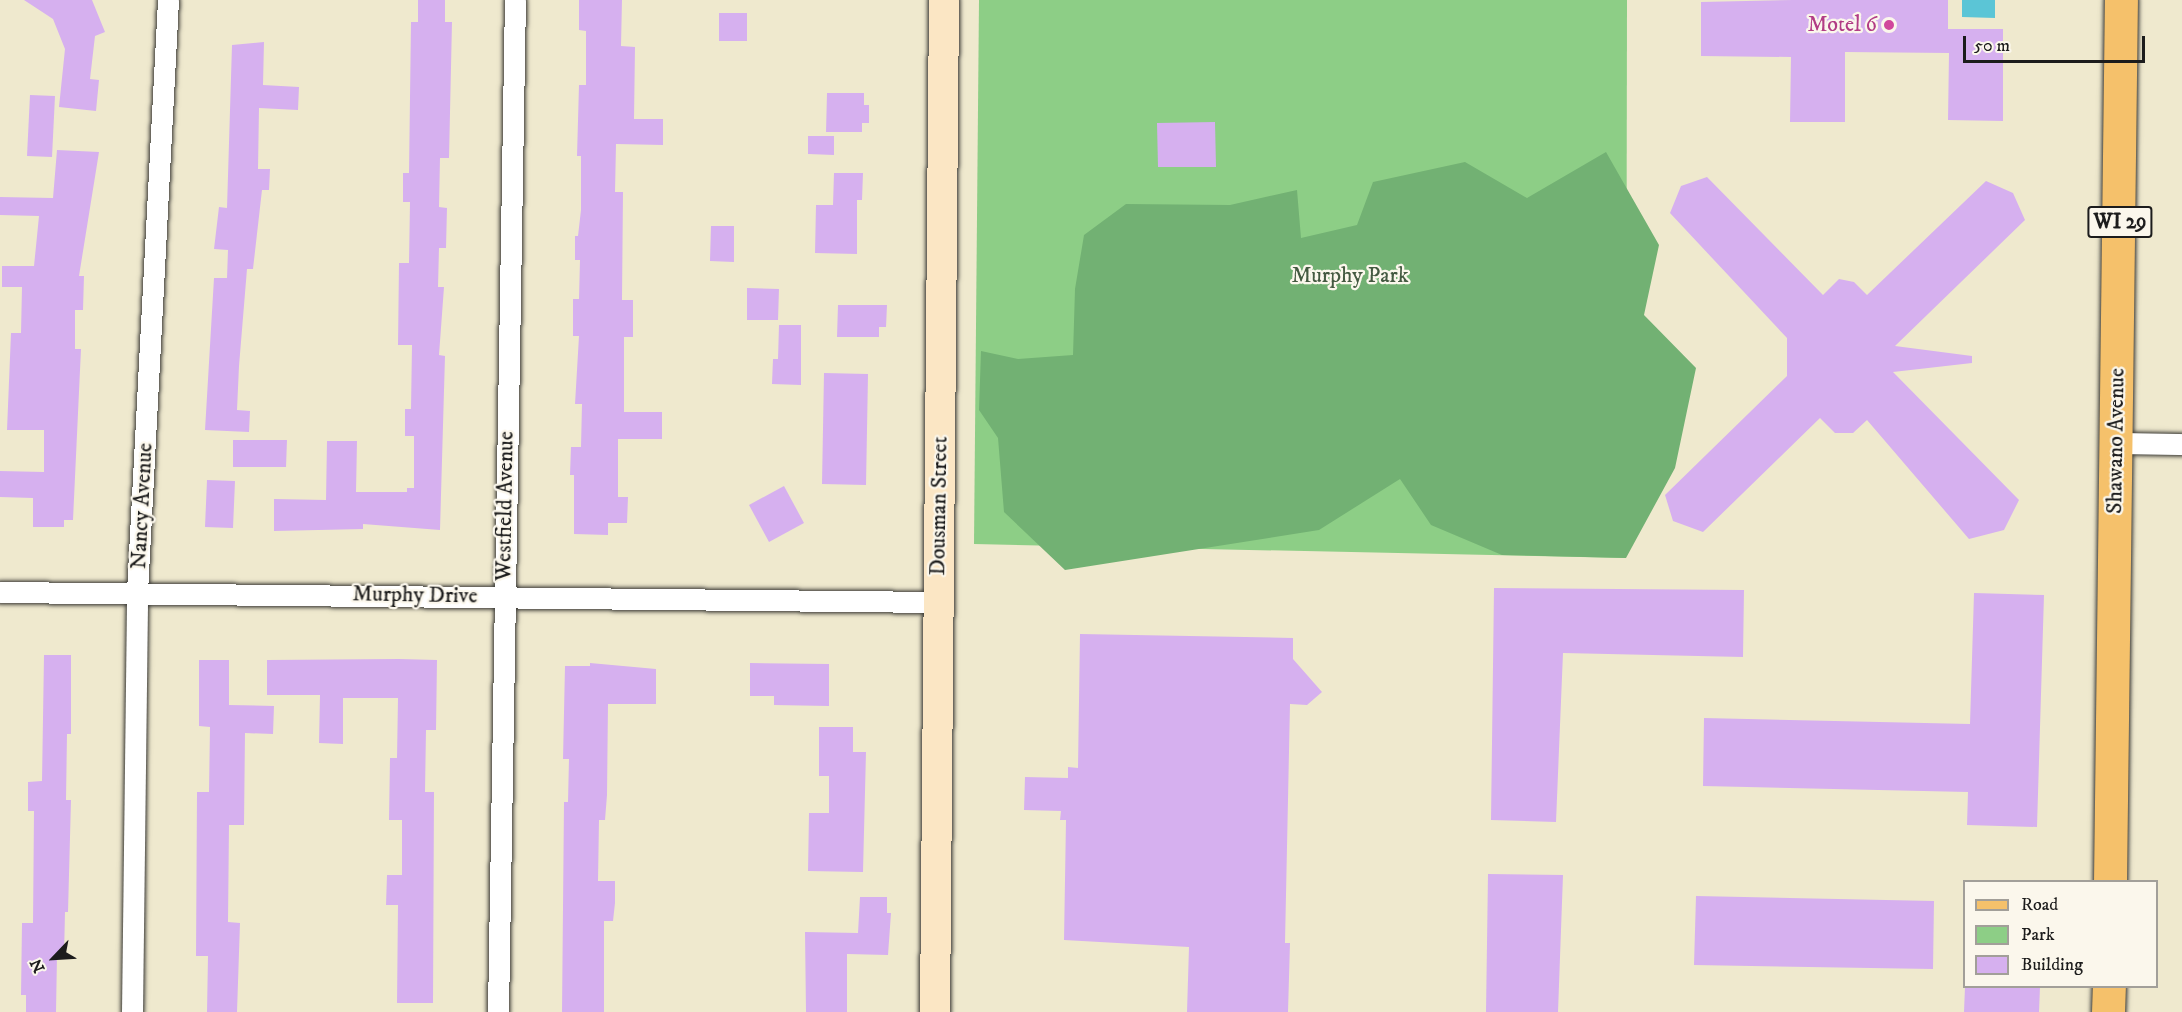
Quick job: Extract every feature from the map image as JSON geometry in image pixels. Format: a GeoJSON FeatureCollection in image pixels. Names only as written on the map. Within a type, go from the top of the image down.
{"type":"FeatureCollection","features":[{"type":"Feature","properties":{"kind":"main road","name":"Shawano Avenue"},"geometry":{"type":"LineString","coordinates":[[2110,880],[2121,0]]}},
{"type":"Feature","properties":{"kind":"main road"},"geometry":{"type":"LineString","coordinates":[[2108,1012],[2109,988]]}},
{"type":"Feature","properties":{"kind":"street","name":"Nancy Avenue"},"geometry":{"type":"LineString","coordinates":[[132,1012],[137,592],[168,0]]}},
{"type":"Feature","properties":{"kind":"street","name":"Westfield Avenue"},"geometry":{"type":"LineString","coordinates":[[498,1012],[503,596],[515,0]]}},
{"type":"Feature","properties":{"kind":"street","name":"Dousman Street"},"geometry":{"type":"LineString","coordinates":[[935,1012],[944,0]]}},
{"type":"Feature","properties":{"kind":"street"},"geometry":{"type":"LineString","coordinates":[[2116,443],[2182,444]]}},
{"type":"Feature","properties":{"kind":"street","name":"Murphy Drive"},"geometry":{"type":"LineString","coordinates":[[0,592],[938,602]]}},
{"type":"Feature","properties":{"kind":"green space","name":"Murphy Park"},"geometry":{"type":"Polygon","coordinates":[[[979,0],[1627,0],[1626,558],[974,544],[979,0]]]}},
{"type":"Feature","properties":{"kind":"green space"},"geometry":{"type":"Polygon","coordinates":[[[1606,152],[1659,245],[1644,315],[1696,368],[1675,468],[1626,558],[1502,555],[1431,525],[1400,479],[1319,530],[1065,570],[1004,512],[998,438],[979,410],[981,351],[1018,359],[1073,355],[1075,289],[1084,235],[1126,204],[1230,205],[1297,190],[1301,238],[1357,225],[1373,182],[1465,162],[1527,198],[1606,152]]]}},
{"type":"Feature","properties":{"kind":"water"},"geometry":{"type":"Polygon","coordinates":[[[1962,0],[1995,0],[1995,18],[1962,17],[1962,0]]]}},
{"type":"Feature","properties":{"kind":"building"},"geometry":{"type":"Polygon","coordinates":[[[24,0],[92,0],[105,32],[95,36],[90,79],[99,80],[96,111],[59,107],[65,49],[53,19],[24,0]]]}},
{"type":"Feature","properties":{"kind":"building"},"geometry":{"type":"Polygon","coordinates":[[[418,0],[445,0],[445,22],[452,22],[449,158],[440,158],[439,207],[447,208],[446,248],[439,248],[438,287],[444,287],[439,355],[445,356],[440,530],[363,524],[363,529],[274,531],[274,499],[326,500],[327,441],[357,441],[356,492],[407,492],[407,488],[414,488],[414,436],[405,436],[405,409],[411,409],[412,345],[398,345],[399,263],[409,263],[410,202],[403,202],[403,173],[409,173],[411,22],[418,22],[418,0]]]}},
{"type":"Feature","properties":{"kind":"building"},"geometry":{"type":"Polygon","coordinates":[[[579,0],[622,0],[621,46],[635,47],[634,119],[663,119],[663,145],[616,144],[615,192],[623,192],[622,300],[633,300],[633,337],[624,337],[624,412],[662,412],[662,439],[618,439],[618,497],[628,497],[627,523],[608,523],[608,535],[574,534],[574,475],[570,475],[571,447],[581,447],[582,404],[575,404],[579,336],[573,336],[573,299],[579,299],[580,260],[575,260],[575,236],[578,236],[581,210],[581,156],[577,156],[579,85],[586,85],[586,31],[579,30],[579,0]]]}},
{"type":"Feature","properties":{"kind":"building"},"geometry":{"type":"Polygon","coordinates":[[[1948,0],[1948,29],[2003,29],[2003,121],[1948,120],[1949,53],[1845,52],[1845,122],[1790,122],[1791,57],[1701,56],[1701,2],[1948,0]]]}},
{"type":"Feature","properties":{"kind":"building"},"geometry":{"type":"Polygon","coordinates":[[[719,13],[747,13],[747,41],[719,41],[719,13]]]}},
{"type":"Feature","properties":{"kind":"building"},"geometry":{"type":"Polygon","coordinates":[[[264,42],[263,85],[299,87],[298,110],[259,108],[258,169],[270,169],[269,190],[262,190],[253,269],[247,269],[239,366],[237,410],[250,411],[249,432],[205,430],[214,278],[227,278],[228,250],[214,249],[219,207],[227,208],[232,45],[264,42]]]}},
{"type":"Feature","properties":{"kind":"building"},"geometry":{"type":"Polygon","coordinates":[[[827,93],[864,93],[864,105],[869,105],[869,123],[862,123],[862,132],[826,132],[827,93]]]}},
{"type":"Feature","properties":{"kind":"building"},"geometry":{"type":"Polygon","coordinates":[[[30,95],[55,96],[52,157],[27,156],[30,95]]]}},
{"type":"Feature","properties":{"kind":"building"},"geometry":{"type":"Polygon","coordinates":[[[1215,122],[1216,167],[1158,167],[1157,123],[1215,122]]]}},
{"type":"Feature","properties":{"kind":"building"},"geometry":{"type":"Polygon","coordinates":[[[808,136],[834,136],[834,155],[808,154],[808,136]]]}},
{"type":"Feature","properties":{"kind":"building"},"geometry":{"type":"Polygon","coordinates":[[[57,150],[99,152],[79,276],[84,276],[83,310],[75,310],[75,349],[81,349],[73,520],[64,520],[64,527],[33,527],[33,498],[0,497],[0,471],[44,472],[44,430],[7,430],[11,333],[21,333],[22,287],[2,287],[2,266],[34,266],[39,216],[0,215],[0,197],[53,198],[57,150]]]}},
{"type":"Feature","properties":{"kind":"building"},"geometry":{"type":"Polygon","coordinates":[[[834,173],[863,173],[862,200],[857,200],[857,254],[815,253],[816,205],[833,205],[834,173]]]}},
{"type":"Feature","properties":{"kind":"building"},"geometry":{"type":"Polygon","coordinates":[[[1707,177],[1823,295],[1839,279],[1854,282],[1867,295],[1986,181],[2013,193],[2025,220],[1895,346],[1972,356],[1972,363],[1893,372],[2019,500],[2004,530],[1969,539],[1867,420],[1853,433],[1835,433],[1820,418],[1703,532],[1673,521],[1665,495],[1787,376],[1787,338],[1670,213],[1681,186],[1707,177]]]}},
{"type":"Feature","properties":{"kind":"building"},"geometry":{"type":"Polygon","coordinates":[[[711,226],[734,226],[734,262],[710,261],[711,226]]]}},
{"type":"Feature","properties":{"kind":"building"},"geometry":{"type":"Polygon","coordinates":[[[747,288],[779,289],[778,320],[747,320],[747,288]]]}},
{"type":"Feature","properties":{"kind":"building"},"geometry":{"type":"Polygon","coordinates":[[[838,305],[887,305],[886,327],[879,327],[879,337],[837,337],[838,305]]]}},
{"type":"Feature","properties":{"kind":"building"},"geometry":{"type":"Polygon","coordinates":[[[779,325],[801,325],[801,385],[772,384],[773,359],[778,359],[779,325]]]}},
{"type":"Feature","properties":{"kind":"building"},"geometry":{"type":"Polygon","coordinates":[[[824,373],[868,374],[866,485],[822,484],[824,373]]]}},
{"type":"Feature","properties":{"kind":"building"},"geometry":{"type":"Polygon","coordinates":[[[233,440],[287,440],[286,467],[233,467],[233,440]]]}},
{"type":"Feature","properties":{"kind":"building"},"geometry":{"type":"Polygon","coordinates":[[[207,480],[235,481],[233,528],[205,527],[207,480]]]}},
{"type":"Feature","properties":{"kind":"building"},"geometry":{"type":"Polygon","coordinates":[[[784,486],[804,523],[769,542],[749,505],[784,486]]]}},
{"type":"Feature","properties":{"kind":"building"},"geometry":{"type":"Polygon","coordinates":[[[1494,588],[1744,590],[1743,657],[1563,653],[1556,822],[1491,820],[1494,588]]]}},
{"type":"Feature","properties":{"kind":"building"},"geometry":{"type":"Polygon","coordinates":[[[1974,593],[2044,595],[2037,827],[1967,825],[1968,792],[1703,786],[1704,718],[1970,724],[1974,593]]]}},
{"type":"Feature","properties":{"kind":"building"},"geometry":{"type":"Polygon","coordinates":[[[1080,634],[1293,638],[1293,659],[1322,692],[1307,705],[1290,704],[1285,943],[1290,943],[1288,1012],[1187,1012],[1189,947],[1064,940],[1066,820],[1060,820],[1061,811],[1024,810],[1025,777],[1068,778],[1068,767],[1078,768],[1080,634]]]}},
{"type":"Feature","properties":{"kind":"building"},"geometry":{"type":"Polygon","coordinates":[[[44,655],[71,655],[71,734],[67,734],[66,800],[71,800],[68,912],[65,912],[64,956],[57,956],[56,1012],[26,1012],[26,995],[21,995],[22,923],[33,923],[34,811],[28,811],[28,782],[42,781],[44,655]]]}},
{"type":"Feature","properties":{"kind":"building"},"geometry":{"type":"Polygon","coordinates":[[[199,660],[229,660],[229,705],[274,706],[273,734],[245,733],[244,825],[229,825],[228,922],[240,923],[237,1012],[207,1012],[208,956],[196,956],[197,792],[209,792],[210,727],[199,726],[199,660]]]}},
{"type":"Feature","properties":{"kind":"building"},"geometry":{"type":"Polygon","coordinates":[[[267,660],[437,660],[436,730],[426,730],[425,792],[434,792],[433,1003],[397,1003],[398,905],[386,905],[387,875],[402,875],[402,820],[389,820],[390,758],[397,758],[398,698],[343,698],[343,744],[319,743],[320,695],[267,695],[267,660]]]}},
{"type":"Feature","properties":{"kind":"building"},"geometry":{"type":"Polygon","coordinates":[[[590,663],[656,669],[656,704],[608,704],[607,795],[605,820],[599,820],[598,881],[615,881],[615,903],[613,921],[604,921],[604,1012],[562,1012],[564,802],[568,802],[569,759],[563,759],[565,666],[590,666],[590,663]]]}},
{"type":"Feature","properties":{"kind":"building"},"geometry":{"type":"Polygon","coordinates":[[[750,663],[829,664],[829,706],[774,705],[774,696],[750,696],[750,663]]]}},
{"type":"Feature","properties":{"kind":"building"},"geometry":{"type":"Polygon","coordinates":[[[819,727],[853,727],[853,752],[866,752],[863,872],[808,871],[809,813],[829,813],[829,776],[819,776],[819,727]]]}},
{"type":"Feature","properties":{"kind":"building"},"geometry":{"type":"Polygon","coordinates":[[[1488,874],[1563,875],[1558,1012],[1486,1012],[1488,874]]]}},
{"type":"Feature","properties":{"kind":"building"},"geometry":{"type":"Polygon","coordinates":[[[1696,896],[1934,901],[1933,969],[1694,965],[1696,896]]]}},
{"type":"Feature","properties":{"kind":"building"},"geometry":{"type":"Polygon","coordinates":[[[860,897],[887,897],[887,913],[891,913],[888,955],[847,954],[847,1012],[806,1012],[805,932],[858,933],[860,897]]]}},
{"type":"Feature","properties":{"kind":"building"},"geometry":{"type":"Polygon","coordinates":[[[1965,988],[2040,988],[2039,1012],[1964,1012],[1965,988]]]}},
{"type":"Feature","properties":{"kind":"place","name":"Motel 6"},"geometry":{"type":"Point","coordinates":[1889,25]}}]}
